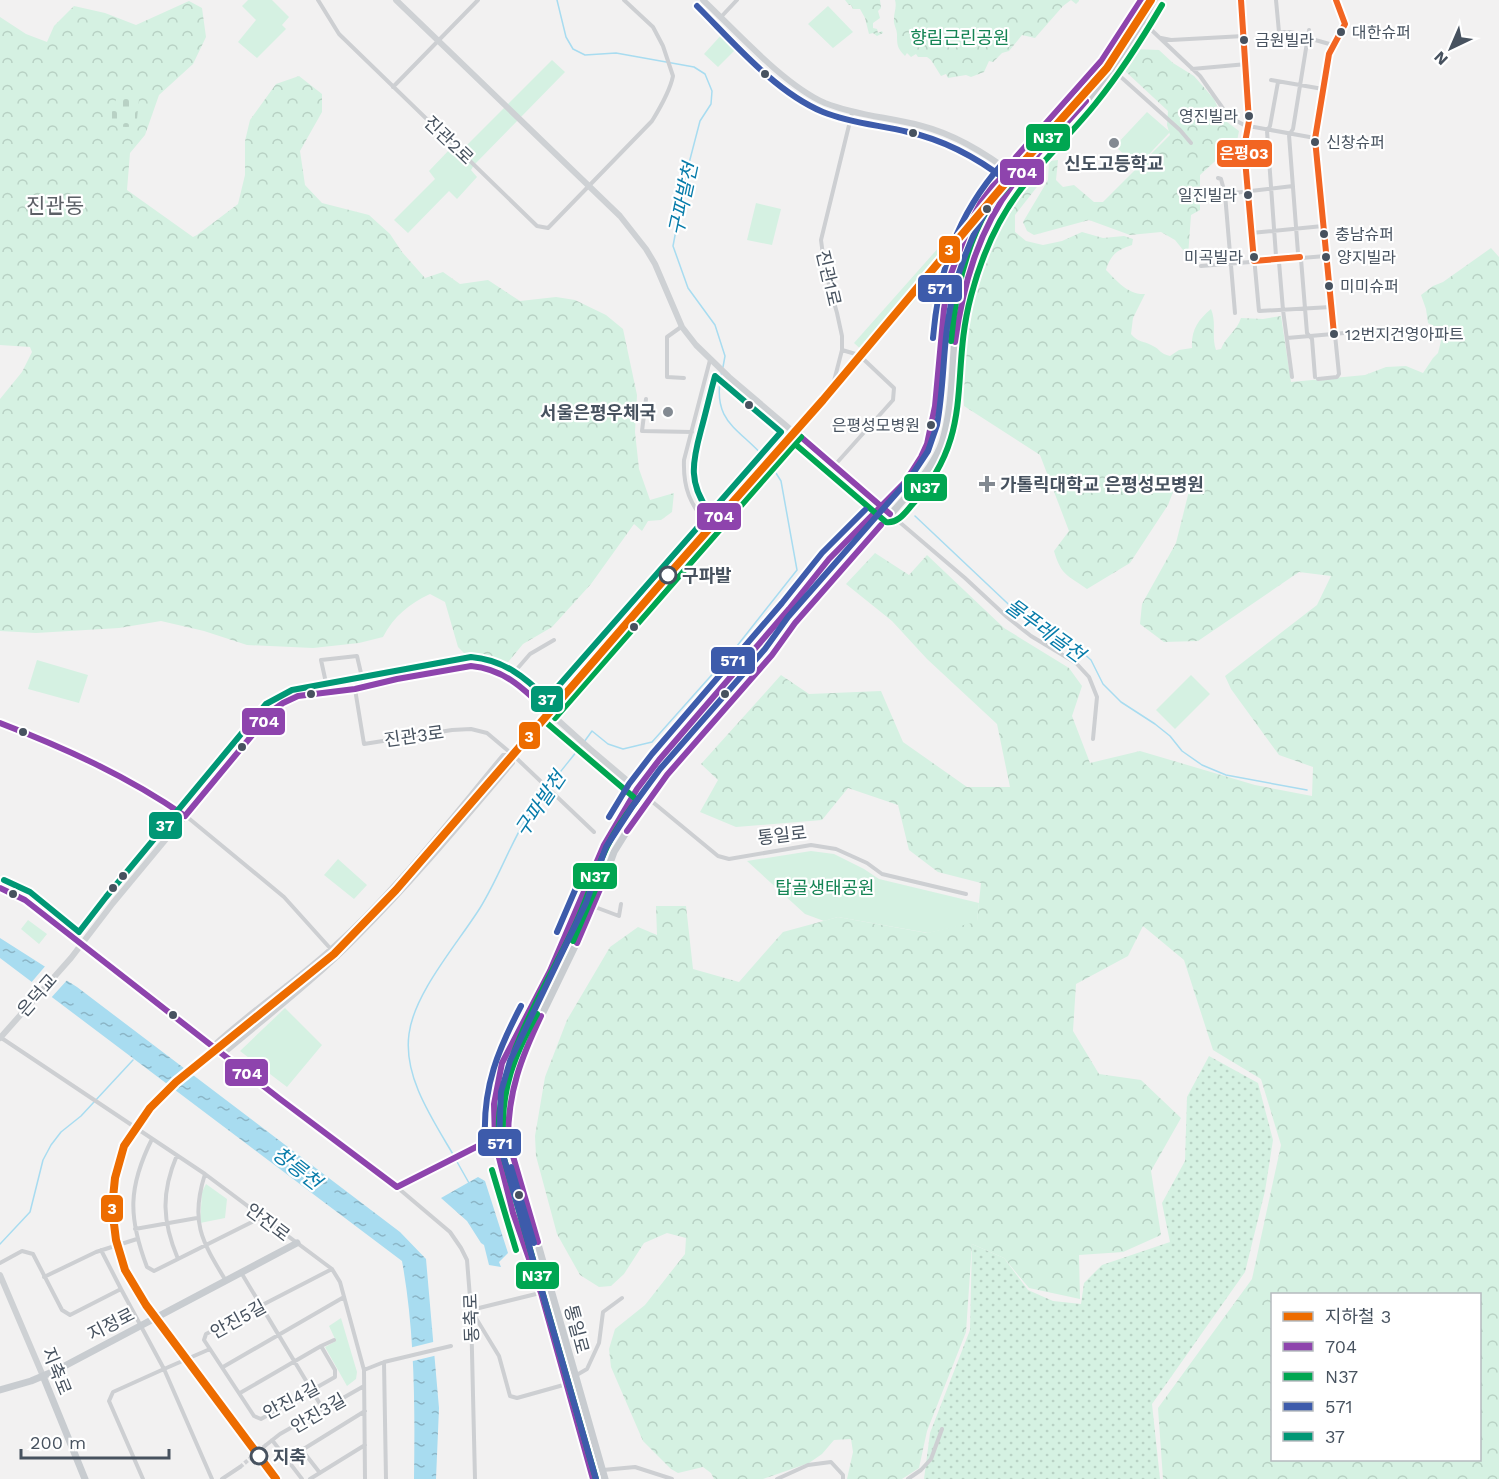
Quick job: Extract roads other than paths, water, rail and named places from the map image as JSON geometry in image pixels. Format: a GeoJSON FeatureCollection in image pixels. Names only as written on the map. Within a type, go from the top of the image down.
{"type":"FeatureCollection","features":[{"type":"Feature","properties":{"kind":"main road","name":"통일로"},"geometry":{"type":"LineString","coordinates":[[593,1479],[541,1293],[513,1213],[495,1142],[494,1104],[502,1062],[550,970],[604,845],[637,789],[829,559],[904,482],[921,457],[927,444],[935,406],[949,279],[970,223],[981,202],[1009,170],[1016,157],[1102,60],[1141,0]]}},
{"type":"Feature","properties":{"kind":"main road","name":"통일로"},"geometry":{"type":"LineString","coordinates":[[605,1479],[508,1139],[510,1093],[518,1064],[594,907],[614,852],[639,812],[667,775],[772,655],[795,623],[913,489],[930,466],[941,444],[948,410],[958,314],[966,281],[993,213],[1018,178],[1076,113],[1112,68],[1154,0]]}},
{"type":"Feature","properties":{"kind":"main road"},"geometry":{"type":"LineString","coordinates":[[397,1187],[484,1143],[508,1139]]}},
{"type":"Feature","properties":{"kind":"main road","name":"지정로"},"geometry":{"type":"LineString","coordinates":[[0,1390],[43,1376],[242,1274],[297,1243]]}},
{"type":"Feature","properties":{"kind":"main road","name":"지축로"},"geometry":{"type":"LineString","coordinates":[[43,1376],[85,1479]]}},
{"type":"Feature","properties":{"kind":"street","name":"진관2로"},"geometry":{"type":"LineString","coordinates":[[318,0],[339,34],[537,226],[548,228],[589,186]]}},
{"type":"Feature","properties":{"kind":"street"},"geometry":{"type":"LineString","coordinates":[[396,0],[620,216],[655,264],[682,327],[712,362],[1023,630],[1076,663],[1083,670],[1089,677],[1097,697],[1093,739]]}},
{"type":"Feature","properties":{"kind":"street"},"geometry":{"type":"LineString","coordinates":[[393,87],[410,74],[478,0]]}},
{"type":"Feature","properties":{"kind":"street"},"geometry":{"type":"LineString","coordinates":[[589,186],[652,121],[663,106],[673,76],[663,46],[653,27],[624,0]]}},
{"type":"Feature","properties":{"kind":"street"},"geometry":{"type":"LineString","coordinates":[[703,0],[792,83],[822,101],[852,113],[923,126],[959,139],[1018,178]]}},
{"type":"Feature","properties":{"kind":"street"},"geometry":{"type":"LineString","coordinates":[[721,17],[737,0]]}},
{"type":"Feature","properties":{"kind":"street"},"geometry":{"type":"LineString","coordinates":[[1241,0],[1248,128],[1244,148],[1258,311],[1331,307]]}},
{"type":"Feature","properties":{"kind":"street"},"geometry":{"type":"LineString","coordinates":[[1276,0],[1279,32],[1292,32]]}},
{"type":"Feature","properties":{"kind":"street"},"geometry":{"type":"LineString","coordinates":[[1310,30],[1293,129],[1289,135],[1307,333],[1312,339],[1316,378],[1337,377],[1339,374],[1315,138],[1329,54],[1345,24],[1336,0]]}},
{"type":"Feature","properties":{"kind":"street"},"geometry":{"type":"LineString","coordinates":[[1142,21],[1200,76],[1228,117],[1248,128],[1254,126],[1315,138]]}},
{"type":"Feature","properties":{"kind":"street"},"geometry":{"type":"LineString","coordinates":[[1160,38],[1171,40],[1244,36]]}},
{"type":"Feature","properties":{"kind":"street"},"geometry":{"type":"LineString","coordinates":[[1308,38],[1333,45]]}},
{"type":"Feature","properties":{"kind":"street"},"geometry":{"type":"LineString","coordinates":[[1102,60],[1180,130],[1191,143]]}},
{"type":"Feature","properties":{"kind":"street"},"geometry":{"type":"LineString","coordinates":[[1192,69],[1246,64]]}},
{"type":"Feature","properties":{"kind":"street"},"geometry":{"type":"LineString","coordinates":[[1271,80],[1323,89]]}},
{"type":"Feature","properties":{"kind":"street"},"geometry":{"type":"LineString","coordinates":[[1278,82],[1267,131],[1274,231],[1292,377]]}},
{"type":"Feature","properties":{"kind":"street","name":"진관1로"},"geometry":{"type":"LineString","coordinates":[[794,431],[834,381],[842,350],[842,336],[825,270],[821,240],[852,113]]}},
{"type":"Feature","properties":{"kind":"street"},"geometry":{"type":"LineString","coordinates":[[1218,178],[1221,179],[1225,194],[1235,314]]}},
{"type":"Feature","properties":{"kind":"street"},"geometry":{"type":"LineString","coordinates":[[1225,194],[1293,186]]}},
{"type":"Feature","properties":{"kind":"street"},"geometry":{"type":"LineString","coordinates":[[1251,233],[1323,225]]}},
{"type":"Feature","properties":{"kind":"street"},"geometry":{"type":"LineString","coordinates":[[1201,266],[1326,256]]}},
{"type":"Feature","properties":{"kind":"street"},"geometry":{"type":"LineString","coordinates":[[682,327],[667,337],[667,377],[684,378]]}},
{"type":"Feature","properties":{"kind":"street"},"geometry":{"type":"LineString","coordinates":[[1287,338],[1402,327],[1408,333]]}},
{"type":"Feature","properties":{"kind":"street"},"geometry":{"type":"LineString","coordinates":[[834,466],[893,400],[894,388],[859,355],[842,350]]}},
{"type":"Feature","properties":{"kind":"street"},"geometry":{"type":"LineString","coordinates":[[709,526],[692,503],[686,489],[684,459],[712,362]]}},
{"type":"Feature","properties":{"kind":"street"},"geometry":{"type":"LineString","coordinates":[[646,399],[642,431],[692,432]]}},
{"type":"Feature","properties":{"kind":"street"},"geometry":{"type":"LineString","coordinates":[[213,1045],[329,950],[392,886],[503,755],[512,754],[794,431]]}},
{"type":"Feature","properties":{"kind":"street"},"geometry":{"type":"LineString","coordinates":[[510,677],[530,654],[554,640]]}},
{"type":"Feature","properties":{"kind":"street"},"geometry":{"type":"LineString","coordinates":[[328,692],[321,660],[357,656],[364,686]]}},
{"type":"Feature","properties":{"kind":"street"},"geometry":{"type":"LineString","coordinates":[[81,945],[112,903],[273,710],[298,696],[355,689],[471,666],[482,666],[510,677],[649,799]]}},
{"type":"Feature","properties":{"kind":"street","name":"진관3로"},"geometry":{"type":"LineString","coordinates":[[355,689],[364,744],[452,730],[471,729],[487,733],[594,832]]}},
{"type":"Feature","properties":{"kind":"street"},"geometry":{"type":"LineString","coordinates":[[0,723],[59,745],[152,792],[232,852],[284,897],[329,950],[338,957]]}},
{"type":"Feature","properties":{"kind":"street"},"geometry":{"type":"LineString","coordinates":[[224,1054],[338,957],[426,866],[513,762],[512,754]]}},
{"type":"Feature","properties":{"kind":"street","name":"통일로"},"geometry":{"type":"LineString","coordinates":[[649,799],[718,856],[729,859],[811,845],[836,849],[867,863],[882,874],[966,894]]}},
{"type":"Feature","properties":{"kind":"street"},"geometry":{"type":"LineString","coordinates":[[0,888],[25,900],[397,1187]]}},
{"type":"Feature","properties":{"kind":"street"},"geometry":{"type":"LineString","coordinates":[[594,907],[619,916],[621,904]]}},
{"type":"Feature","properties":{"kind":"street","name":"은덕교"},"geometry":{"type":"LineString","coordinates":[[0,1037],[81,945]]}},
{"type":"Feature","properties":{"kind":"street"},"geometry":{"type":"LineString","coordinates":[[286,985],[294,994]]}},
{"type":"Feature","properties":{"kind":"street","name":"안진로"},"geometry":{"type":"LineString","coordinates":[[0,1037],[205,1174],[332,1269],[345,1297],[364,1370],[365,1479]]}},
{"type":"Feature","properties":{"kind":"street"},"geometry":{"type":"LineString","coordinates":[[152,1139],[137,1174],[134,1196],[136,1239],[147,1267],[154,1271],[262,1217]]}},
{"type":"Feature","properties":{"kind":"street"},"geometry":{"type":"LineString","coordinates":[[177,1155],[168,1176],[164,1202],[170,1241],[178,1259]]}},
{"type":"Feature","properties":{"kind":"street"},"geometry":{"type":"LineString","coordinates":[[205,1174],[199,1192],[197,1218],[206,1245],[226,1282]]}},
{"type":"Feature","properties":{"kind":"street","name":"동축로"},"geometry":{"type":"LineString","coordinates":[[397,1187],[450,1232],[466,1260],[471,1310],[475,1479]]}},
{"type":"Feature","properties":{"kind":"street"},"geometry":{"type":"LineString","coordinates":[[135,1229],[197,1218]]}},
{"type":"Feature","properties":{"kind":"street"},"geometry":{"type":"LineString","coordinates":[[44,1277],[101,1250],[136,1239]]}},
{"type":"Feature","properties":{"kind":"street"},"geometry":{"type":"LineString","coordinates":[[101,1250],[164,1369],[212,1479]]}},
{"type":"Feature","properties":{"kind":"street"},"geometry":{"type":"LineString","coordinates":[[0,1263],[22,1251],[33,1254],[62,1310],[70,1315],[121,1289]]}},
{"type":"Feature","properties":{"kind":"street","name":"안진5길"},"geometry":{"type":"LineString","coordinates":[[332,1269],[206,1334],[204,1340],[223,1367],[345,1297]]}},
{"type":"Feature","properties":{"kind":"street"},"geometry":{"type":"LineString","coordinates":[[242,1274],[323,1409]]}},
{"type":"Feature","properties":{"kind":"street","name":"지축로"},"geometry":{"type":"LineString","coordinates":[[0,1275],[43,1376]]}},
{"type":"Feature","properties":{"kind":"street"},"geometry":{"type":"LineString","coordinates":[[541,1293],[471,1310],[499,1356],[510,1396],[518,1398],[567,1384]]}},
{"type":"Feature","properties":{"kind":"street"},"geometry":{"type":"LineString","coordinates":[[575,1377],[587,1369],[599,1343],[603,1312],[622,1298]]}},
{"type":"Feature","properties":{"kind":"street"},"geometry":{"type":"LineString","coordinates":[[321,1346],[333,1340]]}},
{"type":"Feature","properties":{"kind":"street","name":"안진4길"},"geometry":{"type":"LineString","coordinates":[[321,1346],[335,1370],[335,1377],[261,1419],[254,1416],[240,1393],[321,1346]]}},
{"type":"Feature","properties":{"kind":"street"},"geometry":{"type":"LineString","coordinates":[[364,1370],[384,1362],[448,1346]]}},
{"type":"Feature","properties":{"kind":"street"},"geometry":{"type":"LineString","coordinates":[[143,1479],[110,1401],[113,1392],[210,1349]]}},
{"type":"Feature","properties":{"kind":"street"},"geometry":{"type":"LineString","coordinates":[[384,1362],[386,1479]]}},
{"type":"Feature","properties":{"kind":"street"},"geometry":{"type":"LineString","coordinates":[[223,1367],[240,1393]]}},
{"type":"Feature","properties":{"kind":"street","name":"안진3길"},"geometry":{"type":"LineString","coordinates":[[266,1445],[364,1386]]}},
{"type":"Feature","properties":{"kind":"street"},"geometry":{"type":"LineString","coordinates":[[320,1473],[302,1450],[364,1411]]}},
{"type":"Feature","properties":{"kind":"street"},"geometry":{"type":"LineString","coordinates":[[908,1479],[931,1459],[942,1429]]}},
{"type":"Feature","properties":{"kind":"street"},"geometry":{"type":"LineString","coordinates":[[272,1440],[302,1479]]}},
{"type":"Feature","properties":{"kind":"street"},"geometry":{"type":"LineString","coordinates":[[310,1479],[364,1445]]}},
{"type":"Feature","properties":{"kind":"street"},"geometry":{"type":"LineString","coordinates":[[777,1479],[808,1465],[831,1462],[842,1478]]}},
{"type":"Feature","properties":{"kind":"street"},"geometry":{"type":"LineString","coordinates":[[222,1479],[240,1467]]}},
{"type":"Feature","properties":{"kind":"street"},"geometry":{"type":"LineString","coordinates":[[602,1470],[635,1467],[672,1479]]}},
{"type":"Feature","properties":{"kind":"water","name":"창릉천"},"geometry":{"type":"Polygon","coordinates":[[[0,938],[77,987],[400,1232],[426,1259],[439,1408],[436,1479],[414,1479],[412,1342],[402,1261],[0,958],[0,938]]]}},
{"type":"Feature","properties":{"kind":"water"},"geometry":{"type":"Polygon","coordinates":[[[478,1177],[485,1181],[508,1253],[499,1262],[501,1267],[489,1265],[484,1245],[467,1221],[441,1198],[478,1177]]]}},
{"type":"Feature","properties":{"kind":"waterway","name":"구파발천"},"geometry":{"type":"LineString","coordinates":[[557,0],[566,37],[573,49],[585,55],[616,53],[694,67],[705,74],[712,91],[711,104],[700,121],[688,167],[673,246],[688,288],[715,325],[725,356],[723,367]]}},
{"type":"Feature","properties":{"kind":"waterway","name":"구파발천"},"geometry":{"type":"LineString","coordinates":[[721,374],[719,390],[724,414],[737,431],[766,459]]}},
{"type":"Feature","properties":{"kind":"waterway","name":"구파발천"},"geometry":{"type":"LineString","coordinates":[[584,742],[592,731],[608,744],[623,749],[652,742],[733,651],[797,570],[781,481],[769,462]]}},
{"type":"Feature","properties":{"kind":"waterway","name":"물푸레골천"},"geometry":{"type":"LineString","coordinates":[[915,516],[1024,619],[1056,641],[1082,652],[1091,660],[1103,684],[1121,702],[1155,724],[1170,736],[1182,751],[1202,765],[1226,775],[1307,790]]}},
{"type":"Feature","properties":{"kind":"waterway","name":"구파발천"},"geometry":{"type":"LineString","coordinates":[[454,1156],[421,1098],[415,1082],[408,1050],[413,1018],[428,985],[480,908],[526,819],[581,746]]}},
{"type":"Feature","properties":{"kind":"waterway"},"geometry":{"type":"LineString","coordinates":[[0,1244],[30,1212],[43,1160],[51,1145],[61,1132],[81,1116],[133,1060]]}},
{"type":"Feature","properties":{"kind":"waterway","name":"구파발천"},"geometry":{"type":"LineString","coordinates":[[456,1160],[469,1183]]}},
{"type":"Feature","properties":{"kind":"tunnel"},"geometry":{"type":"LineString","coordinates":[[240,1467],[266,1445]]}},
{"type":"Feature","properties":{"kind":"metro line","name":"3"},"geometry":{"type":"LineString","coordinates":[[276,1479],[146,1305],[125,1270],[116,1240],[112,1208],[115,1178],[124,1146],[150,1108],[176,1082],[334,954],[396,890],[823,400],[1018,168],[1107,68],[1151,0]]}},
{"type":"Feature","properties":{"kind":"place","name":"대한슈퍼"},"geometry":{"type":"Point","coordinates":[1341,32]}},
{"type":"Feature","properties":{"kind":"place","name":"금원빌라"},"geometry":{"type":"Point","coordinates":[1244,40]}},
{"type":"Feature","properties":{"kind":"place","name":"영진빌라"},"geometry":{"type":"Point","coordinates":[1249,116]}},
{"type":"Feature","properties":{"kind":"place","name":"신창슈퍼"},"geometry":{"type":"Point","coordinates":[1315,142]}},
{"type":"Feature","properties":{"kind":"place","name":"신도고등학교"},"geometry":{"type":"Point","coordinates":[1114,143]}},
{"type":"Feature","properties":{"kind":"place","name":"일진빌라"},"geometry":{"type":"Point","coordinates":[1248,195]}},
{"type":"Feature","properties":{"kind":"place","name":"충남슈퍼"},"geometry":{"type":"Point","coordinates":[1324,234]}},
{"type":"Feature","properties":{"kind":"place","name":"미곡빌라"},"geometry":{"type":"Point","coordinates":[1254,257]}},
{"type":"Feature","properties":{"kind":"place","name":"양지빌라"},"geometry":{"type":"Point","coordinates":[1326,257]}},
{"type":"Feature","properties":{"kind":"place","name":"미미슈퍼"},"geometry":{"type":"Point","coordinates":[1329,286]}},
{"type":"Feature","properties":{"kind":"place","name":"12번지건영아파트"},"geometry":{"type":"Point","coordinates":[1334,334]}},
{"type":"Feature","properties":{"kind":"place","name":"서울은평우체국"},"geometry":{"type":"Point","coordinates":[668,412]}},
{"type":"Feature","properties":{"kind":"place","name":"은평성모병원"},"geometry":{"type":"Point","coordinates":[931,425]}},
{"type":"Feature","properties":{"kind":"place","name":"가톨릭대학교 은평성모병원"},"geometry":{"type":"Point","coordinates":[987,484]}},
{"type":"Feature","properties":{"kind":"place","name":"구파발"},"geometry":{"type":"Point","coordinates":[668,575]}},
{"type":"Feature","properties":{"kind":"place","name":"지축"},"geometry":{"type":"Point","coordinates":[259,1456]}},
{"type":"Feature","properties":{"kind":"district","name":"진관동"},"geometry":{"type":"Point","coordinates":[55,205]}},
{"type":"Feature","properties":{"kind":"park label","name":"향림근린공원"},"geometry":{"type":"Point","coordinates":[960,37]}},
{"type":"Feature","properties":{"kind":"park label","name":"탑골생태공원"},"geometry":{"type":"Point","coordinates":[825,887]}}]}
